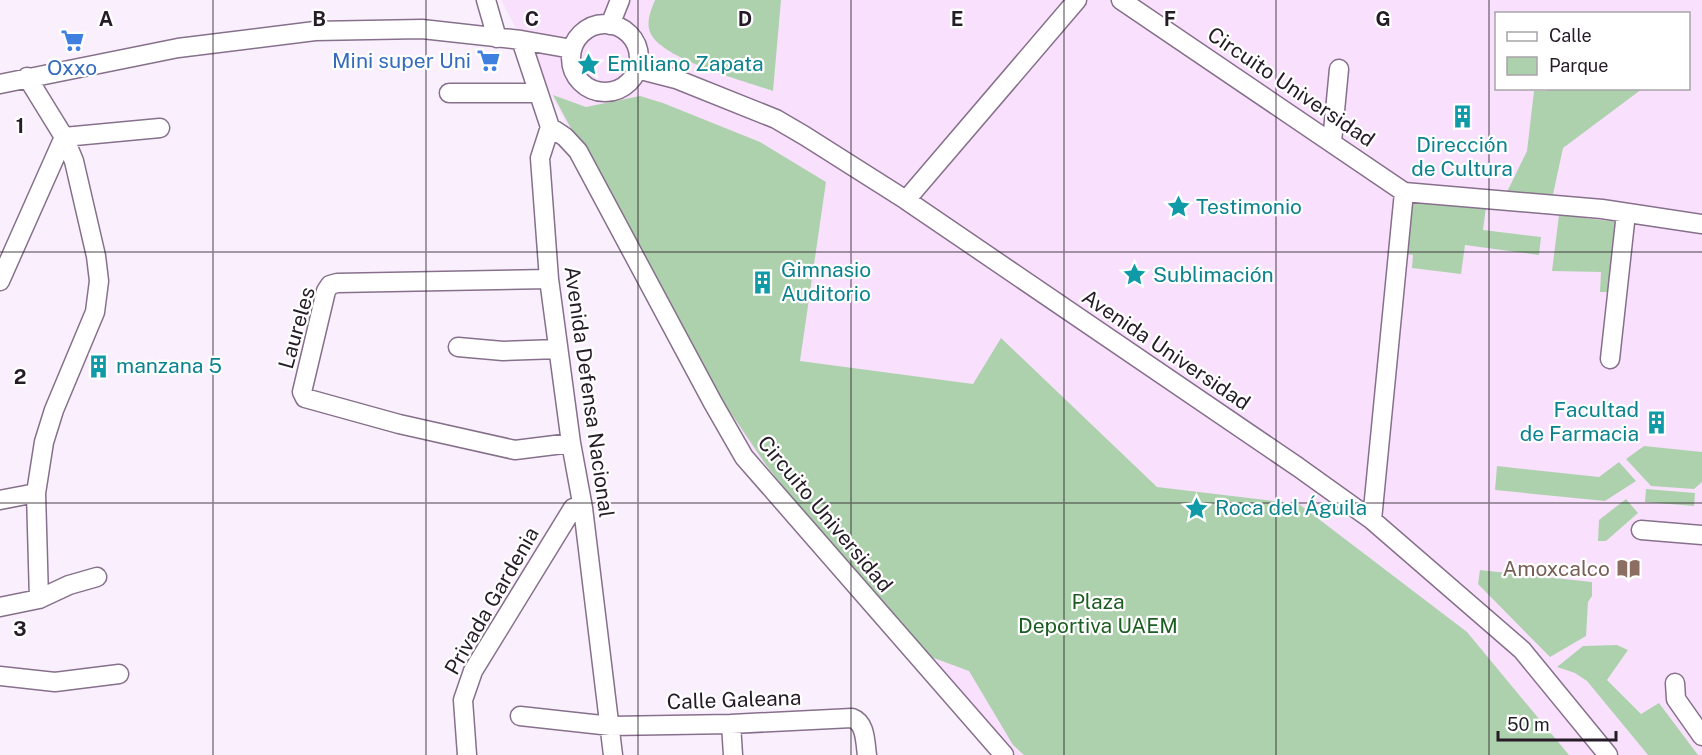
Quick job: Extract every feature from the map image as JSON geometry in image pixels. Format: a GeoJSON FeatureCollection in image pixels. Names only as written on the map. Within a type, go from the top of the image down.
{"type":"FeatureCollection","features":[{"type":"Feature","properties":{"kind":"street"},"geometry":{"type":"LineString","coordinates":[[486,0],[497,38]]}},
{"type":"Feature","properties":{"kind":"street"},"geometry":{"type":"LineString","coordinates":[[610,25],[620,0]]}},
{"type":"Feature","properties":{"kind":"street"},"geometry":{"type":"LineString","coordinates":[[906,200],[1077,0]]}},
{"type":"Feature","properties":{"kind":"street","name":"Circuito Universidad"},"geometry":{"type":"LineString","coordinates":[[1121,0],[1404,192],[1626,213],[1702,224]]}},
{"type":"Feature","properties":{"kind":"street"},"geometry":{"type":"LineString","coordinates":[[598,25],[610,25],[622,29],[631,36],[637,46],[639,57],[632,79],[623,87],[600,92],[589,88],[573,72],[572,49],[577,38],[586,29],[598,25]]}},
{"type":"Feature","properties":{"kind":"street"},"geometry":{"type":"LineString","coordinates":[[0,84],[178,48],[315,31],[422,29],[521,40],[572,49]]}},
{"type":"Feature","properties":{"kind":"street"},"geometry":{"type":"LineString","coordinates":[[521,40],[550,127]]}},
{"type":"Feature","properties":{"kind":"street","name":"Avenida Universidad"},"geometry":{"type":"LineString","coordinates":[[637,69],[676,79],[776,119],[854,165],[1291,462],[1372,520],[1522,650],[1608,755]]}},
{"type":"Feature","properties":{"kind":"street"},"geometry":{"type":"LineString","coordinates":[[1332,142],[1339,69]]}},
{"type":"Feature","properties":{"kind":"street"},"geometry":{"type":"LineString","coordinates":[[27,77],[64,137],[74,161],[96,256],[99,281],[95,312],[54,410],[44,442],[36,493],[39,599]]}},
{"type":"Feature","properties":{"kind":"street"},"geometry":{"type":"LineString","coordinates":[[449,93],[537,93]]}},
{"type":"Feature","properties":{"kind":"street","name":"Circuito Universidad"},"geometry":{"type":"LineString","coordinates":[[550,127],[565,137],[578,151],[744,457],[1004,755]]}},
{"type":"Feature","properties":{"kind":"street","name":"Avenida Defensa Nacional"},"geometry":{"type":"LineString","coordinates":[[550,127],[540,158],[549,279],[571,443],[583,508],[613,755]]}},
{"type":"Feature","properties":{"kind":"street"},"geometry":{"type":"LineString","coordinates":[[64,137],[160,128]]}},
{"type":"Feature","properties":{"kind":"street"},"geometry":{"type":"LineString","coordinates":[[0,281],[64,137]]}},
{"type":"Feature","properties":{"kind":"street"},"geometry":{"type":"LineString","coordinates":[[1372,520],[1404,192]]}},
{"type":"Feature","properties":{"kind":"street"},"geometry":{"type":"LineString","coordinates":[[1610,359],[1626,213]]}},
{"type":"Feature","properties":{"kind":"street","name":"Laureles"},"geometry":{"type":"LineString","coordinates":[[549,279],[337,283],[330,285],[302,392],[305,398],[399,424],[515,450],[571,443]]}},
{"type":"Feature","properties":{"kind":"street"},"geometry":{"type":"LineString","coordinates":[[458,347],[503,351],[558,349]]}},
{"type":"Feature","properties":{"kind":"street"},"geometry":{"type":"LineString","coordinates":[[0,500],[36,493]]}},
{"type":"Feature","properties":{"kind":"street","name":"Privada Gardenia"},"geometry":{"type":"LineString","coordinates":[[467,755],[463,700],[473,671],[573,508]]}},
{"type":"Feature","properties":{"kind":"street"},"geometry":{"type":"LineString","coordinates":[[1641,530],[1702,535]]}},
{"type":"Feature","properties":{"kind":"street"},"geometry":{"type":"LineString","coordinates":[[0,607],[39,599],[69,585],[97,577]]}},
{"type":"Feature","properties":{"kind":"street"},"geometry":{"type":"LineString","coordinates":[[0,676],[55,682],[119,674]]}},
{"type":"Feature","properties":{"kind":"street"},"geometry":{"type":"LineString","coordinates":[[1675,683],[1676,699],[1702,736]]}},
{"type":"Feature","properties":{"kind":"street","name":"Calle Galeana"},"geometry":{"type":"LineString","coordinates":[[520,716],[611,726],[731,724],[846,718],[858,720],[862,725],[867,755]]}},
{"type":"Feature","properties":{"kind":"street"},"geometry":{"type":"LineString","coordinates":[[731,724],[734,755]]}},
{"type":"Feature","properties":{"kind":"shaded area"},"geometry":{"type":"Polygon","coordinates":[[[501,0],[1702,0],[1702,755],[1011,755],[757,466],[566,124],[501,0]]]}},
{"type":"Feature","properties":{"kind":"green space"},"geometry":{"type":"Polygon","coordinates":[[[655,0],[781,0],[773,91],[686,60],[657,42],[650,32],[649,24],[649,16],[655,0]]]}},
{"type":"Feature","properties":{"kind":"green space"},"geometry":{"type":"Polygon","coordinates":[[[1641,90],[1563,148],[1552,199],[1506,194],[1527,151],[1534,91],[1641,90]]]}},
{"type":"Feature","properties":{"kind":"green space","name":"Plaza Deportiva UAEM"},"geometry":{"type":"Polygon","coordinates":[[[553,95],[586,107],[640,96],[663,103],[760,142],[826,182],[800,361],[973,384],[1001,338],[1157,487],[1299,504],[1467,632],[1569,755],[1024,755],[1013,745],[969,671],[920,653],[766,465],[699,366],[553,95]]]}},
{"type":"Feature","properties":{"kind":"green space"},"geometry":{"type":"Polygon","coordinates":[[[1409,197],[1486,207],[1483,230],[1541,237],[1539,255],[1465,245],[1461,274],[1412,268],[1413,255],[1402,253],[1409,197]]]}},
{"type":"Feature","properties":{"kind":"green space"},"geometry":{"type":"Polygon","coordinates":[[[1559,215],[1618,222],[1609,292],[1600,292],[1601,272],[1552,271],[1559,215]]]}},
{"type":"Feature","properties":{"kind":"green space"},"geometry":{"type":"Polygon","coordinates":[[[1644,446],[1702,452],[1702,482],[1694,489],[1651,486],[1626,459],[1644,446]]]}},
{"type":"Feature","properties":{"kind":"green space"},"geometry":{"type":"Polygon","coordinates":[[[1619,462],[1636,481],[1605,501],[1495,490],[1497,466],[1599,477],[1619,462]]]}},
{"type":"Feature","properties":{"kind":"green space"},"geometry":{"type":"Polygon","coordinates":[[[1646,489],[1695,493],[1694,506],[1645,502],[1646,489]]]}},
{"type":"Feature","properties":{"kind":"green space"},"geometry":{"type":"Polygon","coordinates":[[[1626,499],[1638,513],[1606,541],[1598,541],[1599,520],[1626,499]]]}},
{"type":"Feature","properties":{"kind":"green space"},"geometry":{"type":"Polygon","coordinates":[[[1480,570],[1592,582],[1586,636],[1550,657],[1478,584],[1480,570]]]}},
{"type":"Feature","properties":{"kind":"green space"},"geometry":{"type":"Polygon","coordinates":[[[1617,645],[1628,650],[1607,680],[1641,714],[1659,703],[1698,755],[1648,755],[1587,681],[1575,673],[1557,667],[1583,646],[1617,645]]]}},
{"type":"Feature","properties":{"kind":"place","name":"Oxxo"},"geometry":{"type":"Point","coordinates":[72,40]}},
{"type":"Feature","properties":{"kind":"place","name":"Mini super Uni"},"geometry":{"type":"Point","coordinates":[489,61]}},
{"type":"Feature","properties":{"kind":"place","name":"Emiliano Zapata"},"geometry":{"type":"Point","coordinates":[589,64]}},
{"type":"Feature","properties":{"kind":"place","name":"Dirección de Cultura"},"geometry":{"type":"Point","coordinates":[1462,117]}},
{"type":"Feature","properties":{"kind":"place","name":"Testimonio"},"geometry":{"type":"Point","coordinates":[1178,207]}},
{"type":"Feature","properties":{"kind":"place","name":"Sublimación"},"geometry":{"type":"Point","coordinates":[1135,275]}},
{"type":"Feature","properties":{"kind":"place","name":"Gimnasio Auditorio"},"geometry":{"type":"Point","coordinates":[763,282]}},
{"type":"Feature","properties":{"kind":"place","name":"manzana 5"},"geometry":{"type":"Point","coordinates":[98,366]}},
{"type":"Feature","properties":{"kind":"place","name":"Facultad de Farmacia"},"geometry":{"type":"Point","coordinates":[1657,422]}},
{"type":"Feature","properties":{"kind":"place","name":"Roca del Águila"},"geometry":{"type":"Point","coordinates":[1197,508]}},
{"type":"Feature","properties":{"kind":"place","name":"Amoxcalco"},"geometry":{"type":"Point","coordinates":[1628,569]}}]}
